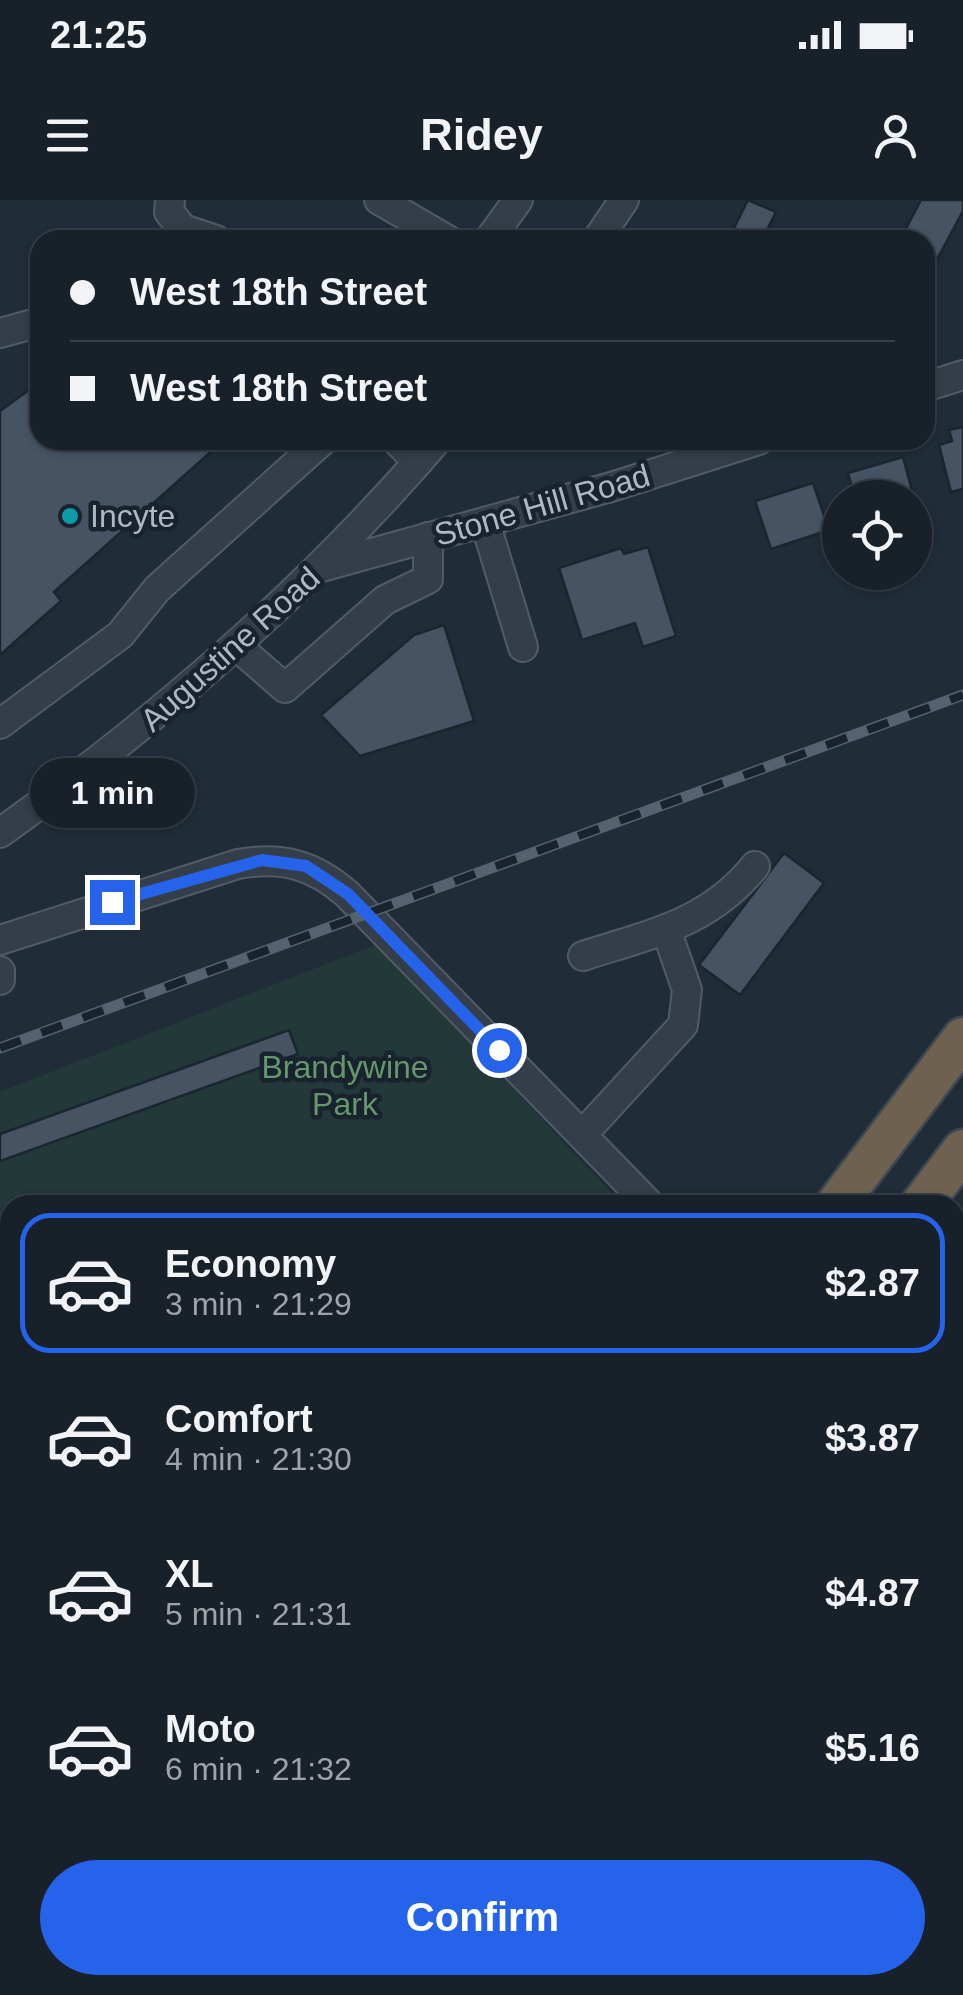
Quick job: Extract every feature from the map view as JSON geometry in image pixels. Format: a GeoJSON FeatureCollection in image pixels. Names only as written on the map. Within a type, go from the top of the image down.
{"type":"FeatureCollection","features":[{"type":"Feature","properties":{"kind":"highway"},"geometry":{"type":"LineString","coordinates":[[844,1195],[963,1038]]}},
{"type":"Feature","properties":{"kind":"highway"},"geometry":{"type":"LineString","coordinates":[[931,1195],[963,1150]]}},
{"type":"Feature","properties":{"kind":"highway"},"geometry":{"type":"LineString","coordinates":[[936,1195],[963,1172]]}},
{"type":"Feature","properties":{"kind":"street"},"geometry":{"type":"LineString","coordinates":[[170,200],[169,212],[186,230]]}},
{"type":"Feature","properties":{"kind":"street"},"geometry":{"type":"LineString","coordinates":[[379,200],[431,230]]}},
{"type":"Feature","properties":{"kind":"street"},"geometry":{"type":"LineString","coordinates":[[496,230],[518,200]]}},
{"type":"Feature","properties":{"kind":"street"},"geometry":{"type":"LineString","coordinates":[[603,230],[624,200]]}},
{"type":"Feature","properties":{"kind":"street"},"geometry":{"type":"LineString","coordinates":[[0,333],[30,325]]}},
{"type":"Feature","properties":{"kind":"street"},"geometry":{"type":"LineString","coordinates":[[935,384],[963,375]]}},
{"type":"Feature","properties":{"kind":"street"},"geometry":{"type":"LineString","coordinates":[[3,721],[120,635],[157,588],[311,450]]}},
{"type":"Feature","properties":{"kind":"street"},"geometry":{"type":"LineString","coordinates":[[406,450],[418,462]]}},
{"type":"Feature","properties":{"kind":"street","name":"Augustine Road"},"geometry":{"type":"LineString","coordinates":[[0,834],[103,760],[238,647],[323,566],[428,450]]}},
{"type":"Feature","properties":{"kind":"street","name":"Stone Hill Road"},"geometry":{"type":"LineString","coordinates":[[323,566],[726,450]]}},
{"type":"Feature","properties":{"kind":"street"},"geometry":{"type":"LineString","coordinates":[[485,522],[523,647]]}},
{"type":"Feature","properties":{"kind":"street"},"geometry":{"type":"LineString","coordinates":[[238,647],[286,688],[385,600],[428,579],[428,537]]}},
{"type":"Feature","properties":{"kind":"street"},"geometry":{"type":"LineString","coordinates":[[0,940],[238,864],[262,860],[306,866],[348,894],[582,1134],[635,1195]]}},
{"type":"Feature","properties":{"kind":"street"},"geometry":{"type":"LineString","coordinates":[[582,956],[698,918],[738,887],[755,866]]}},
{"type":"Feature","properties":{"kind":"street"},"geometry":{"type":"LineString","coordinates":[[582,1134],[683,1025],[687,990],[666,929]]}},
{"type":"Feature","properties":{"kind":"street"},"geometry":{"type":"LineString","coordinates":[[0,971],[0,980]]}},
{"type":"Feature","properties":{"kind":"green space","name":"Brandywine Park"},"geometry":{"type":"Polygon","coordinates":[[[377,944],[614,1195],[0,1195],[0,1092],[377,944]]]}},
{"type":"Feature","properties":{"kind":"building"},"geometry":{"type":"Polygon","coordinates":[[[748,200],[776,212],[767,230],[733,230],[748,200]]]}},
{"type":"Feature","properties":{"kind":"building"},"geometry":{"type":"Polygon","coordinates":[[[921,200],[963,200],[963,211],[935,263],[935,230],[905,230],[921,200]]]}},
{"type":"Feature","properties":{"kind":"building","name":"Incyte"},"geometry":{"type":"Polygon","coordinates":[[[30,389],[30,450],[213,450],[54,592],[61,601],[0,655],[0,411],[30,389]]]}},
{"type":"Feature","properties":{"kind":"building"},"geometry":{"type":"Polygon","coordinates":[[[963,427],[963,489],[951,492],[939,445],[952,441],[949,430],[963,427]]]}},
{"type":"Feature","properties":{"kind":"building"},"geometry":{"type":"Polygon","coordinates":[[[903,457],[909,480],[850,480],[848,473],[903,457]]]}},
{"type":"Feature","properties":{"kind":"building"},"geometry":{"type":"Polygon","coordinates":[[[813,483],[822,509],[822,532],[771,549],[755,501],[813,483]]]}},
{"type":"Feature","properties":{"kind":"building"},"geometry":{"type":"Polygon","coordinates":[[[648,547],[676,636],[643,647],[635,623],[582,640],[559,568],[621,548],[624,554],[648,547]]]}},
{"type":"Feature","properties":{"kind":"building"},"geometry":{"type":"Polygon","coordinates":[[[444,625],[474,721],[360,756],[321,715],[414,635],[444,625]]]}},
{"type":"Feature","properties":{"kind":"building"},"geometry":{"type":"Polygon","coordinates":[[[784,853],[824,883],[740,995],[699,965],[784,853]]]}},
{"type":"Feature","properties":{"kind":"building"},"geometry":{"type":"Polygon","coordinates":[[[289,1030],[298,1054],[0,1161],[0,1134],[289,1030]]]}},
{"type":"Feature","properties":{"kind":"railway"},"geometry":{"type":"LineString","coordinates":[[0,1048],[963,695]]}},
{"type":"Feature","properties":{"kind":"place","name":"Incyte"},"geometry":{"type":"Point","coordinates":[70,516]}},
{"type":"Feature","properties":{"kind":"route"},"geometry":{"type":"LineString","coordinates":[[112,902],[238,864],[262,860],[306,866],[327,876],[348,894],[499,1050]]}}]}
